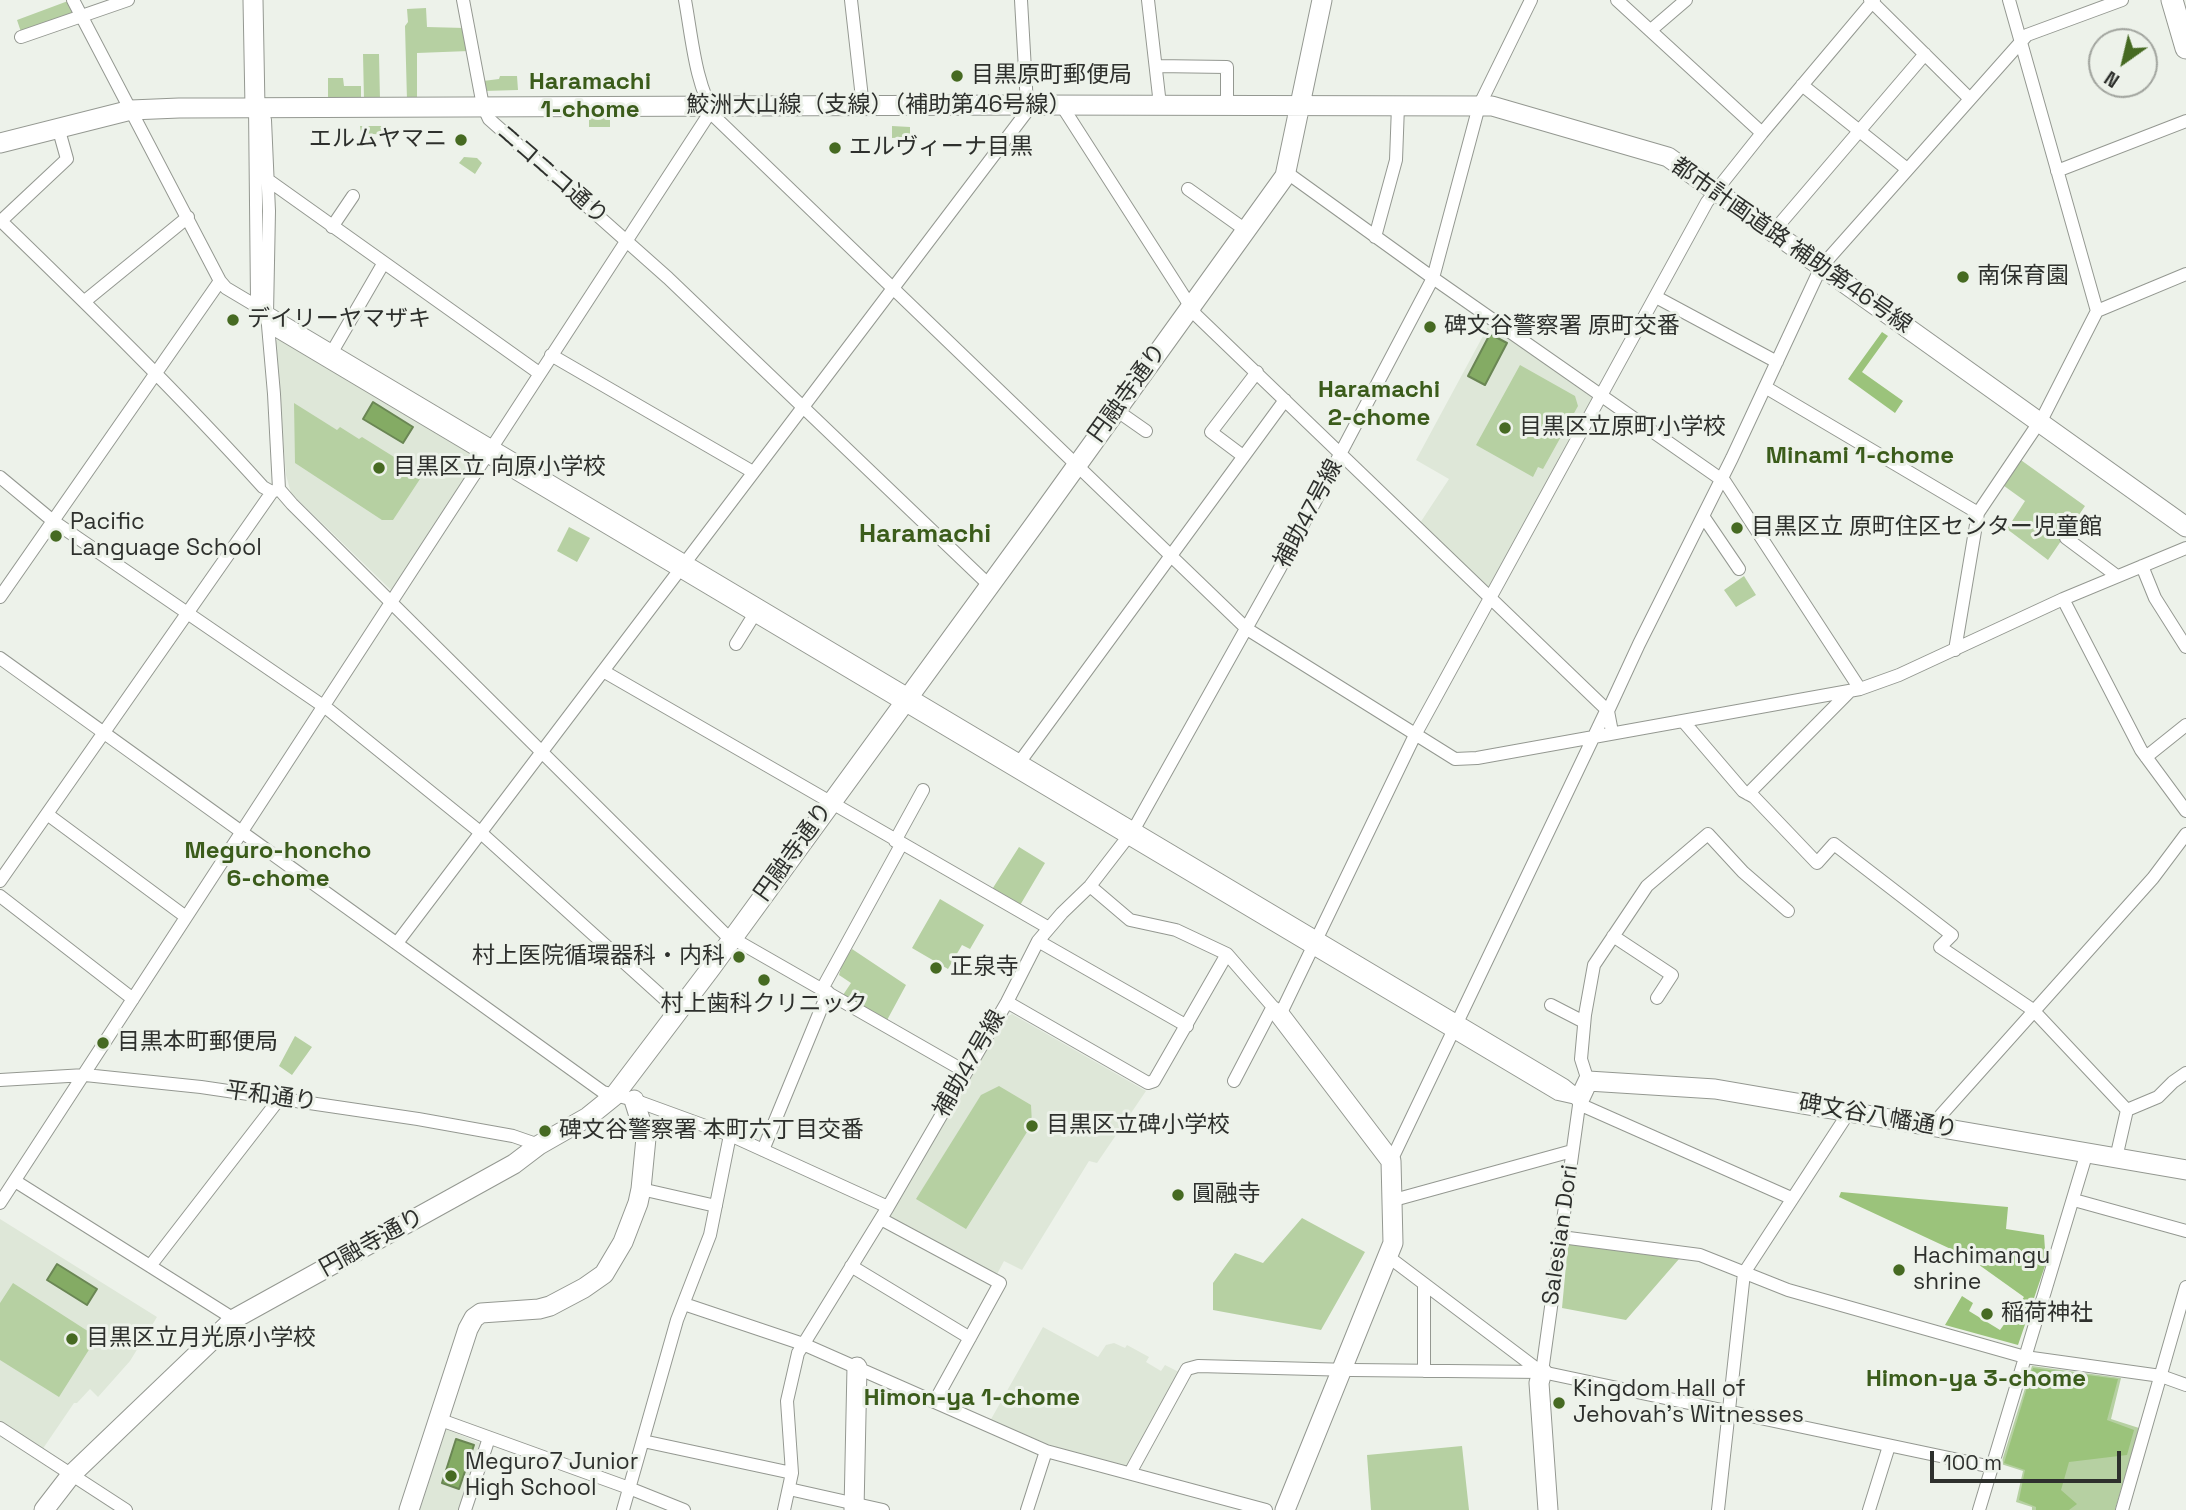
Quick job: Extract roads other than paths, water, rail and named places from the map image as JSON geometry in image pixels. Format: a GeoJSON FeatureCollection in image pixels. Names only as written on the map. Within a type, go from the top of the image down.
{"type":"FeatureCollection","features":[{"type":"Feature","properties":{"kind":"main road"},"geometry":{"type":"LineString","coordinates":[[2172,0],[2186,48]]}},
{"type":"Feature","properties":{"kind":"street"},"geometry":{"type":"LineString","coordinates":[[73,0],[226,288],[489,451],[1455,1026],[1563,1086],[1791,1198]]}},
{"type":"Feature","properties":{"kind":"street"},"geometry":{"type":"LineString","coordinates":[[21,37],[128,0]]}},
{"type":"Feature","properties":{"kind":"street"},"geometry":{"type":"LineString","coordinates":[[253,0],[257,300],[277,331],[290,340],[489,451]]}},
{"type":"Feature","properties":{"kind":"street"},"geometry":{"type":"LineString","coordinates":[[463,0],[483,106]]}},
{"type":"Feature","properties":{"kind":"street"},"geometry":{"type":"LineString","coordinates":[[685,0],[696,58],[710,108],[716,118],[1247,629],[1459,760],[1855,690],[1899,675],[2063,599],[2186,548]]}},
{"type":"Feature","properties":{"kind":"street"},"geometry":{"type":"LineString","coordinates":[[850,0],[863,107]]}},
{"type":"Feature","properties":{"kind":"street"},"geometry":{"type":"LineString","coordinates":[[397,943],[1025,114],[1027,105],[1021,0]]}},
{"type":"Feature","properties":{"kind":"street"},"geometry":{"type":"LineString","coordinates":[[1148,0],[1160,105]]}},
{"type":"Feature","properties":{"kind":"street","name":"円融寺通り"},"geometry":{"type":"LineString","coordinates":[[44,1510],[71,1475],[234,1319],[514,1164],[539,1145],[587,1117],[614,1096],[906,700],[1247,231],[1286,172],[1322,0]]}},
{"type":"Feature","properties":{"kind":"street","name":"補助47号線"},"geometry":{"type":"LineString","coordinates":[[784,1510],[792,1473],[787,1401],[798,1353],[884,1213],[1007,1002],[1038,942],[1090,887],[1130,834],[1247,629],[1433,278],[1479,106],[1531,0]]}},
{"type":"Feature","properties":{"kind":"street"},"geometry":{"type":"LineString","coordinates":[[1617,0],[1762,133]]}},
{"type":"Feature","properties":{"kind":"street"},"geometry":{"type":"LineString","coordinates":[[1651,30],[1686,0]]}},
{"type":"Feature","properties":{"kind":"street"},"geometry":{"type":"LineString","coordinates":[[2010,0],[2097,311]]}},
{"type":"Feature","properties":{"kind":"street"},"geometry":{"type":"LineString","coordinates":[[1285,1510],[1393,1243],[1391,1161],[1639,644],[1721,480],[1821,267],[2026,35],[2122,0]]}},
{"type":"Feature","properties":{"kind":"street"},"geometry":{"type":"LineString","coordinates":[[1278,1012],[1315,944],[1415,735],[1714,191],[1872,1],[1970,99]]}},
{"type":"Feature","properties":{"kind":"street"},"geometry":{"type":"LineString","coordinates":[[1772,233],[1925,54]]}},
{"type":"Feature","properties":{"kind":"street"},"geometry":{"type":"LineString","coordinates":[[1156,66],[1227,67],[1227,106]]}},
{"type":"Feature","properties":{"kind":"street"},"geometry":{"type":"LineString","coordinates":[[1802,85],[1907,169]]}},
{"type":"Feature","properties":{"kind":"street","name":"鮫洲大山線（支線）（補助第46号線）"},"geometry":{"type":"LineString","coordinates":[[0,142],[131,110],[483,106],[1300,107]]}},
{"type":"Feature","properties":{"kind":"street","name":"ニコニコ通り"},"geometry":{"type":"LineString","coordinates":[[483,106],[489,119],[497,127],[626,240],[989,585]]}},
{"type":"Feature","properties":{"kind":"street"},"geometry":{"type":"LineString","coordinates":[[1062,106],[1190,307],[1607,711],[1612,732]]}},
{"type":"Feature","properties":{"kind":"street"},"geometry":{"type":"LineString","coordinates":[[1375,237],[1396,160],[1398,106]]}},
{"type":"Feature","properties":{"kind":"street","name":"都市計画道路 補助第46号線"},"geometry":{"type":"LineString","coordinates":[[1300,107],[1492,106],[1668,157],[2186,527]]}},
{"type":"Feature","properties":{"kind":"street"},"geometry":{"type":"LineString","coordinates":[[0,881],[275,490],[274,388],[267,314],[268,180],[265,120],[255,107]]}},
{"type":"Feature","properties":{"kind":"street"},"geometry":{"type":"LineString","coordinates":[[0,1203],[710,108]]}},
{"type":"Feature","properties":{"kind":"street"},"geometry":{"type":"LineString","coordinates":[[2057,171],[2186,121]]}},
{"type":"Feature","properties":{"kind":"street"},"geometry":{"type":"LineString","coordinates":[[58,127],[67,159],[0,220],[156,372],[264,487],[275,490],[292,504],[731,939],[966,1072]]}},
{"type":"Feature","properties":{"kind":"street"},"geometry":{"type":"LineString","coordinates":[[1286,172],[1721,480],[1855,690]]}},
{"type":"Feature","properties":{"kind":"street"},"geometry":{"type":"LineString","coordinates":[[268,180],[539,373]]}},
{"type":"Feature","properties":{"kind":"street"},"geometry":{"type":"LineString","coordinates":[[1188,190],[1247,231]]}},
{"type":"Feature","properties":{"kind":"street"},"geometry":{"type":"LineString","coordinates":[[332,227],[353,196]]}},
{"type":"Feature","properties":{"kind":"street"},"geometry":{"type":"LineString","coordinates":[[85,301],[188,217]]}},
{"type":"Feature","properties":{"kind":"street"},"geometry":{"type":"LineString","coordinates":[[332,352],[383,264]]}},
{"type":"Feature","properties":{"kind":"street"},"geometry":{"type":"LineString","coordinates":[[1955,650],[1978,513],[2038,422],[2097,311],[2186,274]]}},
{"type":"Feature","properties":{"kind":"street"},"geometry":{"type":"LineString","coordinates":[[0,597],[220,281]]}},
{"type":"Feature","properties":{"kind":"street"},"geometry":{"type":"LineString","coordinates":[[1656,297],[1777,362]]}},
{"type":"Feature","properties":{"kind":"street"},"geometry":{"type":"LineString","coordinates":[[551,355],[753,472]]}},
{"type":"Feature","properties":{"kind":"street"},"geometry":{"type":"LineString","coordinates":[[1243,456],[1212,432],[1257,372]]}},
{"type":"Feature","properties":{"kind":"street"},"geometry":{"type":"LineString","coordinates":[[1765,387],[1978,513]]}},
{"type":"Feature","properties":{"kind":"street"},"geometry":{"type":"LineString","coordinates":[[1016,766],[1285,400]]}},
{"type":"Feature","properties":{"kind":"street"},"geometry":{"type":"LineString","coordinates":[[1116,410],[1146,431]]}},
{"type":"Feature","properties":{"kind":"street"},"geometry":{"type":"LineString","coordinates":[[0,477],[53,521],[323,706],[480,832],[678,1011]]}},
{"type":"Feature","properties":{"kind":"street"},"geometry":{"type":"LineString","coordinates":[[1703,516],[1739,569]]}},
{"type":"Feature","properties":{"kind":"street"},"geometry":{"type":"LineString","coordinates":[[2066,538],[2117,576]]}},
{"type":"Feature","properties":{"kind":"street"},"geometry":{"type":"LineString","coordinates":[[682,566],[754,615],[906,700]]}},
{"type":"Feature","properties":{"kind":"street"},"geometry":{"type":"LineString","coordinates":[[2142,566],[2155,598],[2186,647]]}},
{"type":"Feature","properties":{"kind":"street"},"geometry":{"type":"LineString","coordinates":[[2063,599],[2146,757],[2186,811]]}},
{"type":"Feature","properties":{"kind":"street"},"geometry":{"type":"LineString","coordinates":[[736,644],[754,615]]}},
{"type":"Feature","properties":{"kind":"street"},"geometry":{"type":"LineString","coordinates":[[0,658],[603,1091],[730,1135],[763,1150],[884,1213],[1000,1283],[935,1401]]}},
{"type":"Feature","properties":{"kind":"street"},"geometry":{"type":"LineString","coordinates":[[603,671],[1049,928]]}},
{"type":"Feature","properties":{"kind":"street"},"geometry":{"type":"LineString","coordinates":[[1748,794],[1855,690]]}},
{"type":"Feature","properties":{"kind":"street"},"geometry":{"type":"LineString","coordinates":[[1683,721],[1743,791],[1817,863],[1834,844],[1952,935],[1940,947],[2033,1010],[2127,1110]]}},
{"type":"Feature","properties":{"kind":"street"},"geometry":{"type":"LineString","coordinates":[[2146,757],[2186,725]]}},
{"type":"Feature","properties":{"kind":"street"},"geometry":{"type":"LineString","coordinates":[[763,1150],[825,990],[923,790]]}},
{"type":"Feature","properties":{"kind":"street"},"geometry":{"type":"LineString","coordinates":[[47,814],[186,917]]}},
{"type":"Feature","properties":{"kind":"street","name":"Salesian Dori"},"geometry":{"type":"LineString","coordinates":[[1542,1372],[1582,1094],[1584,1022],[1594,965],[1647,886],[1708,834],[1743,872],[1788,911]]}},
{"type":"Feature","properties":{"kind":"street"},"geometry":{"type":"LineString","coordinates":[[1938,1127],[1941,1115],[2153,878],[2186,834]]}},
{"type":"Feature","properties":{"kind":"street"},"geometry":{"type":"LineString","coordinates":[[1090,887],[1130,920],[1176,930],[1227,954],[1278,1012],[1391,1161]]}},
{"type":"Feature","properties":{"kind":"street"},"geometry":{"type":"LineString","coordinates":[[0,896],[133,999]]}},
{"type":"Feature","properties":{"kind":"street"},"geometry":{"type":"LineString","coordinates":[[1613,936],[1672,975],[1657,998]]}},
{"type":"Feature","properties":{"kind":"street"},"geometry":{"type":"LineString","coordinates":[[1038,942],[1187,1026]]}},
{"type":"Feature","properties":{"kind":"street"},"geometry":{"type":"LineString","coordinates":[[1007,1002],[1148,1083],[1154,1081],[1227,954]]}},
{"type":"Feature","properties":{"kind":"street"},"geometry":{"type":"LineString","coordinates":[[1550,1005],[1584,1022]]}},
{"type":"Feature","properties":{"kind":"street"},"geometry":{"type":"LineString","coordinates":[[1234,1081],[1270,1012],[1278,1012]]}},
{"type":"Feature","properties":{"kind":"street"},"geometry":{"type":"LineString","coordinates":[[2127,1110],[2158,1097],[2186,1073]]}},
{"type":"Feature","properties":{"kind":"street","name":"平和通り"},"geometry":{"type":"LineString","coordinates":[[0,1080],[85,1074],[280,1098],[477,1129],[513,1136],[539,1145]]}},
{"type":"Feature","properties":{"kind":"street","name":"碑文谷八幡通り"},"geometry":{"type":"LineString","coordinates":[[1582,1094],[1715,1089],[2186,1170]]}},
{"type":"Feature","properties":{"kind":"street"},"geometry":{"type":"LineString","coordinates":[[150,1266],[280,1098]]}},
{"type":"Feature","properties":{"kind":"street"},"geometry":{"type":"LineString","coordinates":[[409,1510],[468,1329],[474,1318],[481,1313],[550,1306],[604,1274],[623,1242],[638,1203],[646,1138],[634,1100]]}},
{"type":"Feature","properties":{"kind":"street"},"geometry":{"type":"LineString","coordinates":[[2116,1158],[2127,1110]]}},
{"type":"Feature","properties":{"kind":"street"},"geometry":{"type":"LineString","coordinates":[[1718,1510],[1744,1273],[1849,1112]]}},
{"type":"Feature","properties":{"kind":"street"},"geometry":{"type":"LineString","coordinates":[[623,1510],[684,1304],[710,1236],[730,1135]]}},
{"type":"Feature","properties":{"kind":"street"},"geometry":{"type":"LineString","coordinates":[[1394,1200],[1572,1151]]}},
{"type":"Feature","properties":{"kind":"street"},"geometry":{"type":"LineString","coordinates":[[1979,1510],[2087,1153]]}},
{"type":"Feature","properties":{"kind":"street"},"geometry":{"type":"LineString","coordinates":[[15,1181],[234,1319]]}},
{"type":"Feature","properties":{"kind":"street"},"geometry":{"type":"LineString","coordinates":[[641,1189],[716,1206]]}},
{"type":"Feature","properties":{"kind":"street"},"geometry":{"type":"LineString","coordinates":[[2074,1200],[2186,1231]]}},
{"type":"Feature","properties":{"kind":"street"},"geometry":{"type":"LineString","coordinates":[[1561,1237],[1700,1255],[1788,1290],[2025,1357],[2161,1376],[2186,1385]]}},
{"type":"Feature","properties":{"kind":"street"},"geometry":{"type":"LineString","coordinates":[[1386,1259],[1394,1261],[1542,1372]]}},
{"type":"Feature","properties":{"kind":"street"},"geometry":{"type":"LineString","coordinates":[[851,1266],[970,1338]]}},
{"type":"Feature","properties":{"kind":"street"},"geometry":{"type":"LineString","coordinates":[[1424,1285],[1424,1371]]}},
{"type":"Feature","properties":{"kind":"street"},"geometry":{"type":"LineString","coordinates":[[2122,1510],[2186,1287]]}},
{"type":"Feature","properties":{"kind":"street"},"geometry":{"type":"LineString","coordinates":[[684,1304],[803,1344],[1046,1451],[1266,1510]]}},
{"type":"Feature","properties":{"kind":"street"},"geometry":{"type":"LineString","coordinates":[[1130,1473],[1187,1369],[1198,1366],[1542,1372],[1992,1467]]}},
{"type":"Feature","properties":{"kind":"street"},"geometry":{"type":"LineString","coordinates":[[854,1507],[857,1367]]}},
{"type":"Feature","properties":{"kind":"street"},"geometry":{"type":"LineString","coordinates":[[1542,1372],[1539,1383],[1548,1510]]}},
{"type":"Feature","properties":{"kind":"street"},"geometry":{"type":"LineString","coordinates":[[438,1419],[684,1510]]}},
{"type":"Feature","properties":{"kind":"street"},"geometry":{"type":"LineString","coordinates":[[0,1428],[126,1510]]}},
{"type":"Feature","properties":{"kind":"street"},"geometry":{"type":"LineString","coordinates":[[465,1510],[489,1438]]}},
{"type":"Feature","properties":{"kind":"street"},"geometry":{"type":"LineString","coordinates":[[643,1441],[792,1473]]}},
{"type":"Feature","properties":{"kind":"street"},"geometry":{"type":"LineString","coordinates":[[1869,1510],[1889,1446]]}},
{"type":"Feature","properties":{"kind":"street"},"geometry":{"type":"LineString","coordinates":[[1027,1510],[1046,1451]]}},
{"type":"Feature","properties":{"kind":"street"},"geometry":{"type":"LineString","coordinates":[[789,1489],[854,1507],[883,1510]]}},
{"type":"Feature","properties":{"kind":"place","name":"目黒原町郵便局"},"geometry":{"type":"Point","coordinates":[957,76]}},
{"type":"Feature","properties":{"kind":"place","name":"エルムヤマニ"},"geometry":{"type":"Point","coordinates":[461,140]}},
{"type":"Feature","properties":{"kind":"place","name":"エルヴィーナ目黒"},"geometry":{"type":"Point","coordinates":[835,148]}},
{"type":"Feature","properties":{"kind":"place","name":"南保育園"},"geometry":{"type":"Point","coordinates":[1963,277]}},
{"type":"Feature","properties":{"kind":"place","name":"デイリーヤマザキ"},"geometry":{"type":"Point","coordinates":[233,320]}},
{"type":"Feature","properties":{"kind":"place","name":"碑文谷警察署 原町交番"},"geometry":{"type":"Point","coordinates":[1430,327]}},
{"type":"Feature","properties":{"kind":"place","name":"目黒区立原町小学校"},"geometry":{"type":"Point","coordinates":[1505,428]}},
{"type":"Feature","properties":{"kind":"place","name":"目黒区立 向原小学校"},"geometry":{"type":"Point","coordinates":[379,468]}},
{"type":"Feature","properties":{"kind":"place","name":"目黒区立 原町住区センター児童館"},"geometry":{"type":"Point","coordinates":[1737,528]}},
{"type":"Feature","properties":{"kind":"place","name":"Pacific Language School"},"geometry":{"type":"Point","coordinates":[56,536]}},
{"type":"Feature","properties":{"kind":"place","name":"村上医院循環器科・内科"},"geometry":{"type":"Point","coordinates":[739,957]}},
{"type":"Feature","properties":{"kind":"place","name":"正泉寺"},"geometry":{"type":"Point","coordinates":[936,968]}},
{"type":"Feature","properties":{"kind":"place","name":"村上歯科クリニック"},"geometry":{"type":"Point","coordinates":[764,980]}},
{"type":"Feature","properties":{"kind":"place","name":"目黒本町郵便局"},"geometry":{"type":"Point","coordinates":[103,1043]}},
{"type":"Feature","properties":{"kind":"place","name":"目黒区立碑小学校"},"geometry":{"type":"Point","coordinates":[1032,1126]}},
{"type":"Feature","properties":{"kind":"place","name":"碑文谷警察署 本町六丁目交番"},"geometry":{"type":"Point","coordinates":[545,1131]}},
{"type":"Feature","properties":{"kind":"place","name":"圓融寺"},"geometry":{"type":"Point","coordinates":[1178,1195]}},
{"type":"Feature","properties":{"kind":"place","name":"Hachimangu shrine"},"geometry":{"type":"Point","coordinates":[1899,1270]}},
{"type":"Feature","properties":{"kind":"place","name":"稲荷神社"},"geometry":{"type":"Point","coordinates":[1987,1314]}},
{"type":"Feature","properties":{"kind":"place","name":"目黒区立月光原小学校"},"geometry":{"type":"Point","coordinates":[72,1339]}},
{"type":"Feature","properties":{"kind":"place","name":"Kingdom Hall of Jehovah's Witnesses"},"geometry":{"type":"Point","coordinates":[1559,1403]}},
{"type":"Feature","properties":{"kind":"place","name":"Meguro7 Junior High School"},"geometry":{"type":"Point","coordinates":[451,1476]}},
{"type":"Feature","properties":{"kind":"district","name":"Haramachi 1-chome"},"geometry":{"type":"Point","coordinates":[590,96]}},
{"type":"Feature","properties":{"kind":"district","name":"Haramachi 2-chome"},"geometry":{"type":"Point","coordinates":[1379,404]}},
{"type":"Feature","properties":{"kind":"district","name":"Minami 1-chome"},"geometry":{"type":"Point","coordinates":[1860,456]}},
{"type":"Feature","properties":{"kind":"district","name":"Haramachi"},"geometry":{"type":"Point","coordinates":[925,535]}},
{"type":"Feature","properties":{"kind":"district","name":"Meguro-honcho 6-chome"},"geometry":{"type":"Point","coordinates":[278,865]}},
{"type":"Feature","properties":{"kind":"district","name":"Himon-ya 3-chome"},"geometry":{"type":"Point","coordinates":[1976,1379]}},
{"type":"Feature","properties":{"kind":"district","name":"Himon-ya 1-chome"},"geometry":{"type":"Point","coordinates":[972,1398]}}]}
